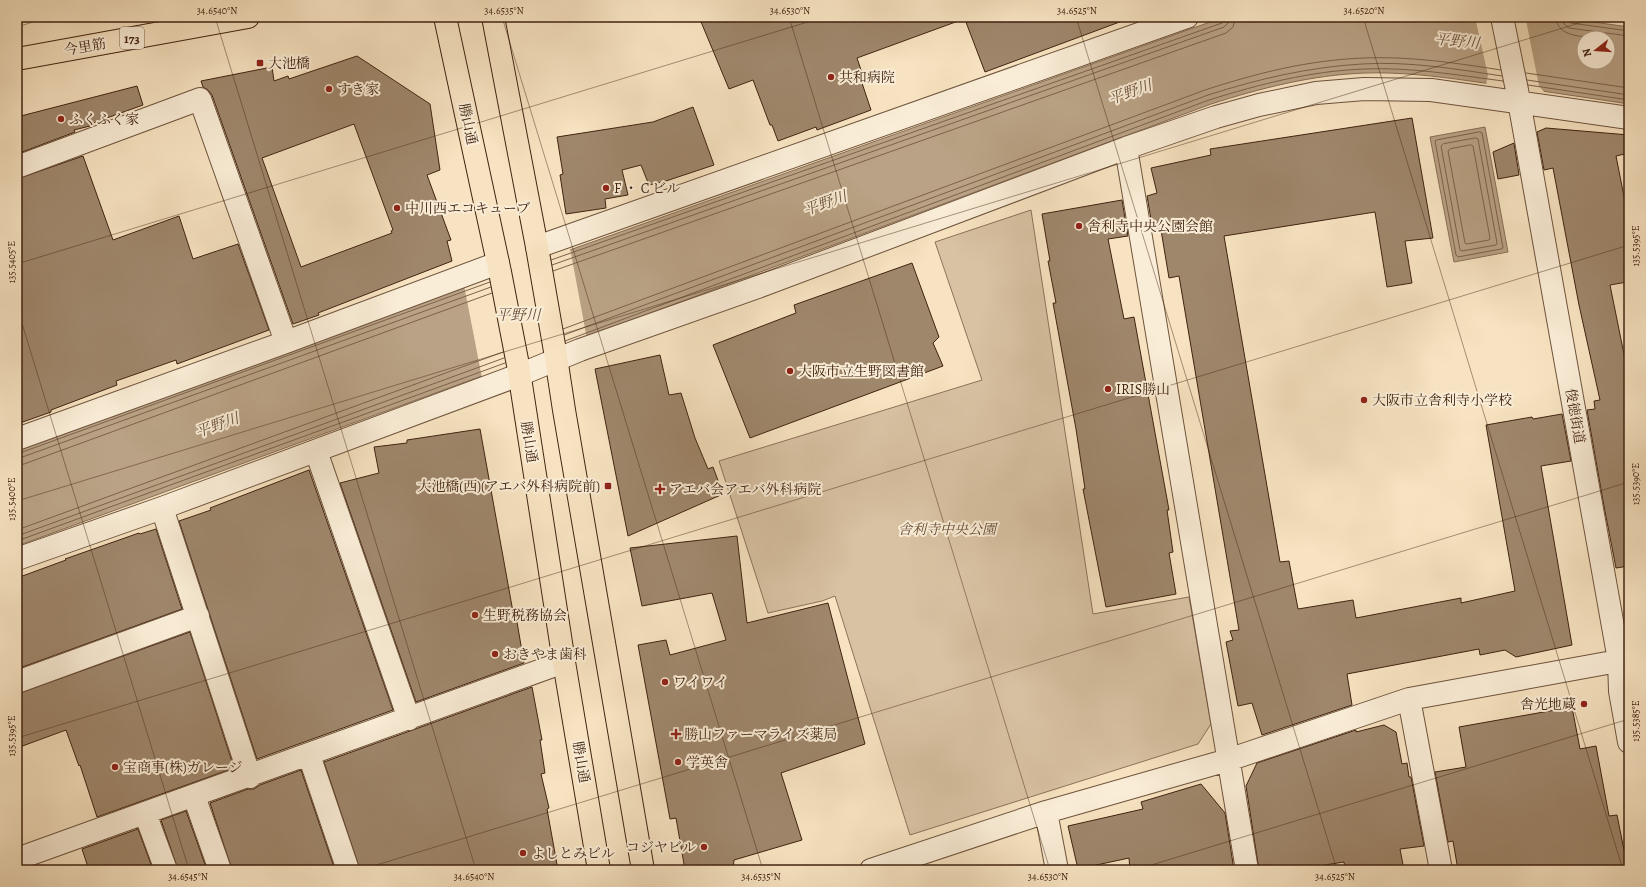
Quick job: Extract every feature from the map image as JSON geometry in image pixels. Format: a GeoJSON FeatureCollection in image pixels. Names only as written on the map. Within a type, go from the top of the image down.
{"type":"FeatureCollection","features":[{"type":"Feature","properties":{"kind":"main road","name":"今里筋"},"geometry":{"type":"LineString","coordinates":[[17,59],[248,17]]}},
{"type":"Feature","properties":{"kind":"main road","name":"勝山通"},"geometry":{"type":"LineString","coordinates":[[446,17],[499,267],[518,370],[564,662],[599,870]]}},
{"type":"Feature","properties":{"kind":"main road"},"geometry":{"type":"LineString","coordinates":[[493,17],[538,253],[643,870]]}},
{"type":"Feature","properties":{"kind":"street"},"geometry":{"type":"LineString","coordinates":[[538,253],[1186,17]]}},
{"type":"Feature","properties":{"kind":"street","name":"俊徳街道"},"geometry":{"type":"LineString","coordinates":[[1502,17],[1624,660],[1620,691],[1629,742]]}},
{"type":"Feature","properties":{"kind":"street"},"geometry":{"type":"LineString","coordinates":[[17,559],[162,508],[316,451],[518,370],[556,356],[580,350],[766,284],[1126,148],[1216,116],[1288,98],[1342,90],[1431,90],[1518,96],[1629,118]]}},
{"type":"Feature","properties":{"kind":"street"},"geometry":{"type":"LineString","coordinates":[[17,167],[200,99],[286,342]]}},
{"type":"Feature","properties":{"kind":"street"},"geometry":{"type":"LineString","coordinates":[[1126,148],[1247,870]]}},
{"type":"Feature","properties":{"kind":"street"},"geometry":{"type":"LineString","coordinates":[[17,439],[499,267]]}},
{"type":"Feature","properties":{"kind":"street"},"geometry":{"type":"LineString","coordinates":[[316,451],[408,719]]}},
{"type":"Feature","properties":{"kind":"street"},"geometry":{"type":"LineString","coordinates":[[162,508],[250,776]]}},
{"type":"Feature","properties":{"kind":"street"},"geometry":{"type":"LineString","coordinates":[[17,682],[198,616]]}},
{"type":"Feature","properties":{"kind":"street"},"geometry":{"type":"LineString","coordinates":[[871,870],[1046,812],[1228,760],[1409,698],[1624,660]]}},
{"type":"Feature","properties":{"kind":"street"},"geometry":{"type":"LineString","coordinates":[[17,859],[564,662]]}},
{"type":"Feature","properties":{"kind":"street"},"geometry":{"type":"LineString","coordinates":[[1409,698],[1441,870]]}},
{"type":"Feature","properties":{"kind":"street"},"geometry":{"type":"LineString","coordinates":[[309,755],[348,870]]}},
{"type":"Feature","properties":{"kind":"street"},"geometry":{"type":"LineString","coordinates":[[194,796],[220,870]]}},
{"type":"Feature","properties":{"kind":"street"},"geometry":{"type":"LineString","coordinates":[[1046,812],[1057,870]]}},
{"type":"Feature","properties":{"kind":"street"},"geometry":{"type":"LineString","coordinates":[[145,813],[166,870]]}},
{"type":"Feature","properties":{"kind":"green space","name":"舎利寺中央公園"},"geometry":{"type":"Polygon","coordinates":[[[1031,210],[1093,614],[1189,597],[1211,724],[1198,744],[910,835],[835,596],[822,601],[768,613],[719,461],[982,380],[935,242],[1031,210]]]}},
{"type":"Feature","properties":{"kind":"water","name":"平野川"},"geometry":{"type":"Polygon","coordinates":[[[1228,17],[1558,17],[1629,27],[1629,104],[1457,79],[1391,73],[1326,76],[1287,83],[1249,93],[1211,104],[479,377],[17,546],[17,451],[463,288],[1213,21],[1228,17]]]}},
{"type":"Feature","properties":{"kind":"water"},"geometry":{"type":"Polygon","coordinates":[[[1485,127],[1508,252],[1454,262],[1430,137],[1485,127]]]}},
{"type":"Feature","properties":{"kind":"pier"},"geometry":{"type":"Polygon","coordinates":[[[1475,17],[1527,17],[1526,20],[1539,86],[1545,93],[1486,85],[1488,75],[1475,17]]]}},
{"type":"Feature","properties":{"kind":"pier"},"geometry":{"type":"Polygon","coordinates":[[[570,248],[587,339],[482,378],[464,285],[570,248]]]}},
{"type":"Feature","properties":{"kind":"building"},"geometry":{"type":"Polygon","coordinates":[[[699,17],[960,17],[961,20],[857,58],[865,82],[862,83],[871,110],[817,130],[816,127],[778,141],[772,125],[770,125],[753,80],[729,89],[699,17]]]}},
{"type":"Feature","properties":{"kind":"building"},"geometry":{"type":"Polygon","coordinates":[[[964,17],[1124,17],[1125,20],[985,72],[964,17]]]}},
{"type":"Feature","properties":{"kind":"building"},"geometry":{"type":"Polygon","coordinates":[[[357,56],[430,104],[440,170],[427,175],[451,240],[447,241],[452,261],[318,313],[319,315],[293,324],[212,95],[203,87],[201,81],[272,67],[274,81],[288,76],[289,79],[357,56]],[[354,124],[262,158],[301,267],[392,233],[391,231],[393,230],[354,124]]]}},
{"type":"Feature","properties":{"kind":"building"},"geometry":{"type":"Polygon","coordinates":[[[137,86],[143,105],[90,124],[90,126],[74,130],[75,132],[17,154],[17,117],[137,86]]]}},
{"type":"Feature","properties":{"kind":"building"},"geometry":{"type":"Polygon","coordinates":[[[693,107],[714,165],[649,185],[641,165],[622,170],[628,195],[605,199],[606,208],[566,214],[560,175],[563,174],[557,137],[653,122],[693,107]]]}},
{"type":"Feature","properties":{"kind":"building"},"geometry":{"type":"Polygon","coordinates":[[[1412,118],[1433,238],[1405,241],[1412,283],[1387,287],[1375,212],[1224,236],[1280,562],[1289,561],[1298,609],[1353,600],[1356,618],[1461,598],[1461,603],[1515,591],[1486,425],[1532,417],[1533,419],[1562,414],[1571,461],[1541,466],[1572,645],[1516,657],[1505,650],[1480,655],[1479,649],[1347,674],[1352,705],[1262,735],[1252,703],[1238,706],[1226,642],[1233,640],[1230,631],[1239,630],[1179,276],[1169,278],[1161,230],[1153,231],[1147,196],[1157,193],[1151,168],[1211,155],[1210,149],[1412,118]]]}},
{"type":"Feature","properties":{"kind":"building"},"geometry":{"type":"Polygon","coordinates":[[[1546,128],[1629,135],[1629,153],[1616,156],[1629,222],[1629,266],[1624,267],[1627,282],[1610,285],[1629,379],[1629,566],[1616,568],[1604,506],[1587,410],[1595,409],[1594,401],[1600,400],[1579,305],[1553,168],[1544,170],[1537,132],[1546,128]]]}},
{"type":"Feature","properties":{"kind":"building"},"geometry":{"type":"Polygon","coordinates":[[[1514,143],[1519,175],[1498,179],[1493,152],[1514,143]]]}},
{"type":"Feature","properties":{"kind":"building"},"geometry":{"type":"Polygon","coordinates":[[[83,156],[113,240],[179,216],[193,259],[238,244],[269,330],[177,364],[176,360],[116,381],[117,385],[17,424],[17,179],[83,156]]]}},
{"type":"Feature","properties":{"kind":"building"},"geometry":{"type":"Polygon","coordinates":[[[1122,200],[1128,236],[1108,239],[1124,319],[1134,317],[1169,510],[1167,510],[1173,552],[1169,553],[1176,594],[1106,607],[1083,489],[1085,489],[1076,429],[1053,303],[1056,303],[1048,261],[1050,261],[1042,214],[1122,200]]]}},
{"type":"Feature","properties":{"kind":"building"},"geometry":{"type":"Polygon","coordinates":[[[912,263],[939,337],[933,343],[943,366],[750,438],[713,345],[796,313],[794,305],[912,263]]]}},
{"type":"Feature","properties":{"kind":"building"},"geometry":{"type":"Polygon","coordinates":[[[660,355],[669,395],[681,393],[695,438],[708,469],[713,467],[723,494],[628,536],[595,369],[660,355]]]}},
{"type":"Feature","properties":{"kind":"building"},"geometry":{"type":"Polygon","coordinates":[[[480,429],[515,623],[517,622],[524,663],[416,702],[340,483],[379,473],[374,447],[407,443],[407,440],[480,429]]]}},
{"type":"Feature","properties":{"kind":"building"},"geometry":{"type":"Polygon","coordinates":[[[309,470],[393,710],[257,759],[179,521],[211,510],[210,508],[309,470]]]}},
{"type":"Feature","properties":{"kind":"building"},"geometry":{"type":"Polygon","coordinates":[[[156,529],[182,609],[17,669],[17,578],[66,560],[65,559],[139,533],[140,534],[156,529]]]}},
{"type":"Feature","properties":{"kind":"building"},"geometry":{"type":"Polygon","coordinates":[[[737,536],[747,623],[828,603],[865,744],[781,773],[802,840],[734,860],[733,870],[685,870],[676,818],[670,819],[638,645],[666,640],[670,655],[726,640],[712,593],[642,606],[630,548],[737,536]]]}},
{"type":"Feature","properties":{"kind":"building"},"geometry":{"type":"Polygon","coordinates":[[[190,632],[234,768],[97,817],[80,765],[79,766],[66,730],[17,748],[17,694],[190,632]]]}},
{"type":"Feature","properties":{"kind":"building"},"geometry":{"type":"Polygon","coordinates":[[[532,687],[542,740],[540,740],[545,773],[541,774],[549,808],[547,809],[558,870],[360,870],[324,762],[532,687]]]}},
{"type":"Feature","properties":{"kind":"building"},"geometry":{"type":"Polygon","coordinates":[[[1572,707],[1580,749],[1596,746],[1609,816],[1617,815],[1628,870],[1458,870],[1453,841],[1448,842],[1435,772],[1466,767],[1459,727],[1572,707]]]}},
{"type":"Feature","properties":{"kind":"building"},"geometry":{"type":"Polygon","coordinates":[[[1384,725],[1396,732],[1402,764],[1407,763],[1424,846],[1400,849],[1404,870],[1345,870],[1344,862],[1293,870],[1259,870],[1246,786],[1257,763],[1356,730],[1356,732],[1384,725]]]}},
{"type":"Feature","properties":{"kind":"building"},"geometry":{"type":"Polygon","coordinates":[[[301,770],[335,870],[232,870],[210,803],[248,789],[254,789],[260,785],[301,770]]]}},
{"type":"Feature","properties":{"kind":"building"},"geometry":{"type":"Polygon","coordinates":[[[1201,784],[1225,813],[1234,870],[1130,870],[1129,858],[1078,869],[1068,826],[1143,809],[1141,802],[1201,784]]]}},
{"type":"Feature","properties":{"kind":"building"},"geometry":{"type":"Polygon","coordinates":[[[186,811],[207,870],[178,870],[161,820],[186,811]]]}},
{"type":"Feature","properties":{"kind":"building"},"geometry":{"type":"Polygon","coordinates":[[[138,829],[153,870],[89,870],[82,849],[138,829]]]}},
{"type":"Feature","properties":{"kind":"place","name":"大池橋"},"geometry":{"type":"Point","coordinates":[260,63]}},
{"type":"Feature","properties":{"kind":"place","name":"共和病院"},"geometry":{"type":"Point","coordinates":[831,77]}},
{"type":"Feature","properties":{"kind":"place","name":"すき家"},"geometry":{"type":"Point","coordinates":[329,89]}},
{"type":"Feature","properties":{"kind":"place","name":"ふくふく家"},"geometry":{"type":"Point","coordinates":[61,119]}},
{"type":"Feature","properties":{"kind":"place","name":"F ・ C ビル"},"geometry":{"type":"Point","coordinates":[606,188]}},
{"type":"Feature","properties":{"kind":"place","name":"中川西エコキューブ"},"geometry":{"type":"Point","coordinates":[397,208]}},
{"type":"Feature","properties":{"kind":"place","name":"舎利寺中央公園会館"},"geometry":{"type":"Point","coordinates":[1079,226]}},
{"type":"Feature","properties":{"kind":"place","name":"大阪市立生野図書館"},"geometry":{"type":"Point","coordinates":[790,371]}},
{"type":"Feature","properties":{"kind":"place","name":"IRIS勝山"},"geometry":{"type":"Point","coordinates":[1108,389]}},
{"type":"Feature","properties":{"kind":"place","name":"大阪市立舎利寺小学校"},"geometry":{"type":"Point","coordinates":[1364,400]}},
{"type":"Feature","properties":{"kind":"place","name":"大池橋(西)(アエバ外科病院前)"},"geometry":{"type":"Point","coordinates":[608,486]}},
{"type":"Feature","properties":{"kind":"place","name":"アエバ会アエバ外科病院"},"geometry":{"type":"Point","coordinates":[660,489]}},
{"type":"Feature","properties":{"kind":"place","name":"生野税務協会"},"geometry":{"type":"Point","coordinates":[475,615]}},
{"type":"Feature","properties":{"kind":"place","name":"おきやま歯科"},"geometry":{"type":"Point","coordinates":[495,654]}},
{"type":"Feature","properties":{"kind":"place","name":"ワイワイ"},"geometry":{"type":"Point","coordinates":[665,682]}},
{"type":"Feature","properties":{"kind":"place","name":"舎光地蔵"},"geometry":{"type":"Point","coordinates":[1584,704]}},
{"type":"Feature","properties":{"kind":"place","name":"勝山ファーマライズ薬局"},"geometry":{"type":"Point","coordinates":[676,734]}},
{"type":"Feature","properties":{"kind":"place","name":"学英舎"},"geometry":{"type":"Point","coordinates":[678,762]}},
{"type":"Feature","properties":{"kind":"place","name":"宝商事(株)ガレージ"},"geometry":{"type":"Point","coordinates":[115,767]}},
{"type":"Feature","properties":{"kind":"place","name":"コジヤビル"},"geometry":{"type":"Point","coordinates":[704,847]}},
{"type":"Feature","properties":{"kind":"place","name":"よしとみビル"},"geometry":{"type":"Point","coordinates":[523,853]}}]}
